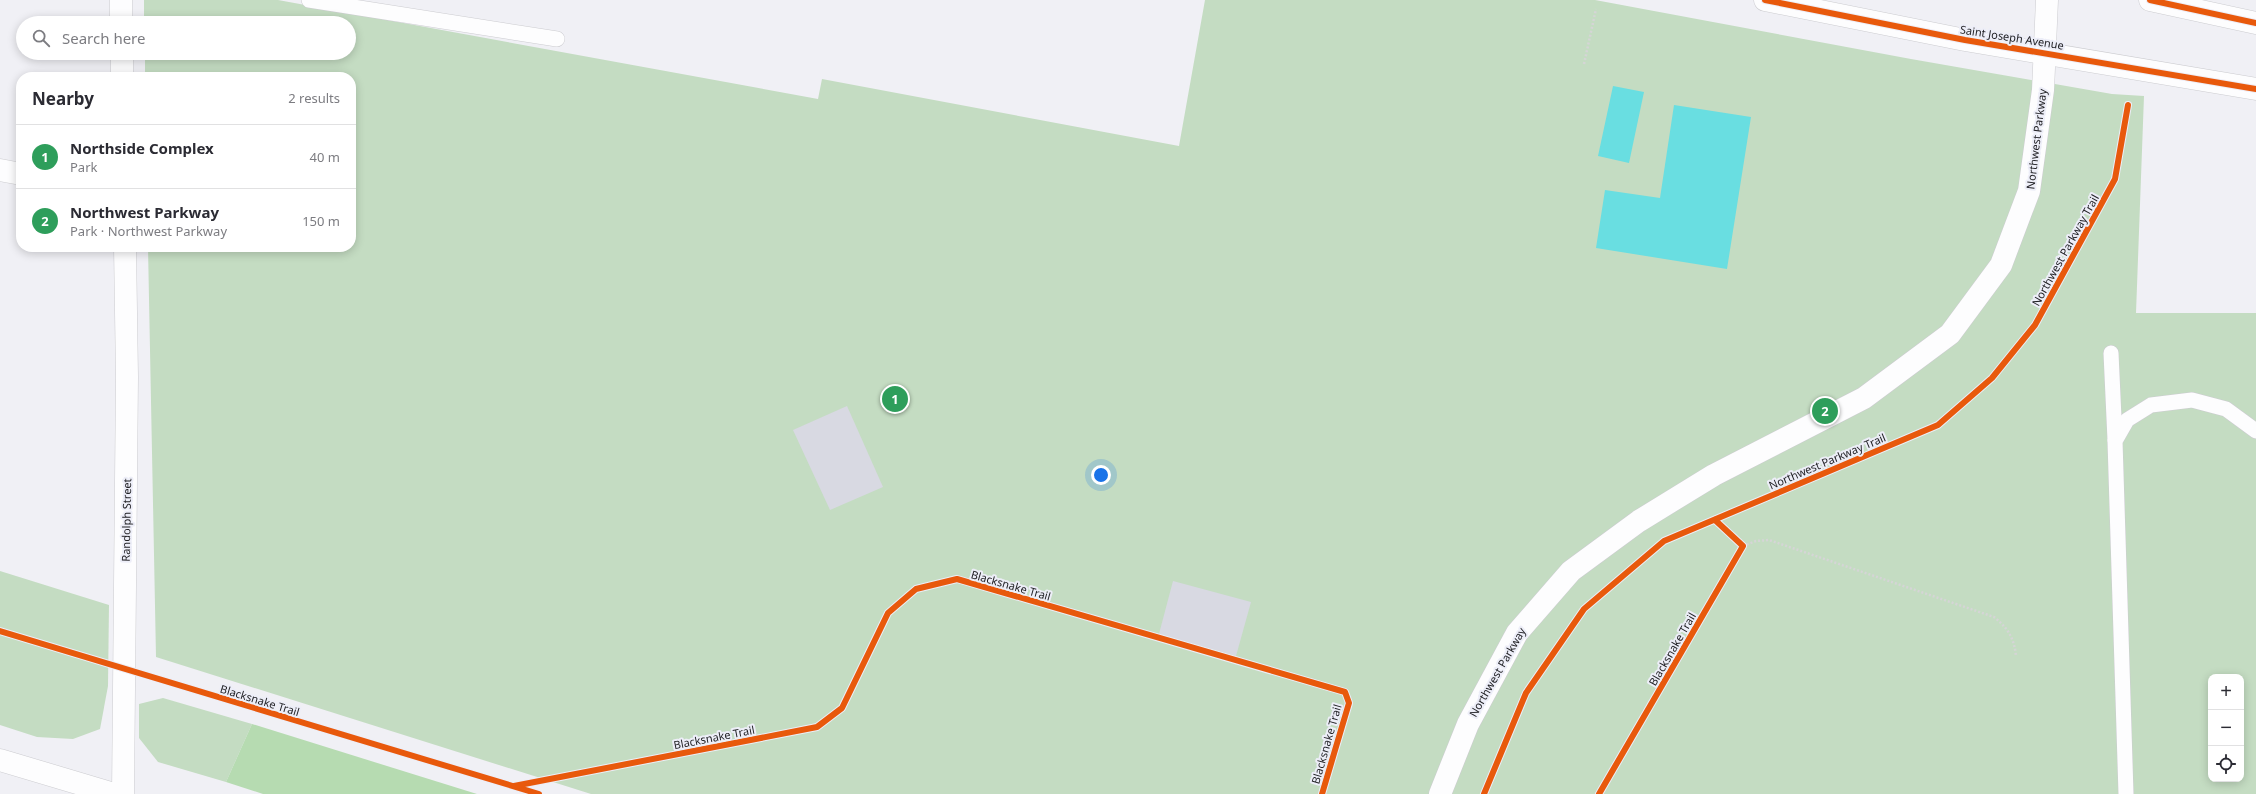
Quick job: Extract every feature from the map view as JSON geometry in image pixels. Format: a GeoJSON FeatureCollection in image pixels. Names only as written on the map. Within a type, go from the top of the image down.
{"type":"FeatureCollection","features":[{"type":"Feature","properties":{"kind":"street"},"geometry":{"type":"LineString","coordinates":[[121,0],[121,16]]}},
{"type":"Feature","properties":{"kind":"street","name":"Saint Joseph Avenue"},"geometry":{"type":"LineString","coordinates":[[1765,0],[1965,40],[2256,89]]}},
{"type":"Feature","properties":{"kind":"street","name":"Northwest Parkway"},"geometry":{"type":"LineString","coordinates":[[1440,794],[1468,724],[1517,633],[1571,571],[1639,520],[1714,475],[1864,398],[1950,334],[2001,265],[2029,191],[2042,90],[2047,0]]}},
{"type":"Feature","properties":{"kind":"street"},"geometry":{"type":"LineString","coordinates":[[2150,0],[2256,23]]}},
{"type":"Feature","properties":{"kind":"street"},"geometry":{"type":"LineString","coordinates":[[122,60],[122,72]]}},
{"type":"Feature","properties":{"kind":"street"},"geometry":{"type":"LineString","coordinates":[[0,170],[16,173]]}},
{"type":"Feature","properties":{"kind":"street","name":"Randolph Street"},"geometry":{"type":"LineString","coordinates":[[123,794],[127,377],[125,252]]}},
{"type":"Feature","properties":{"kind":"street"},"geometry":{"type":"LineString","coordinates":[[0,760],[114,794]]}},
{"type":"Feature","properties":{"kind":"lane"},"geometry":{"type":"LineString","coordinates":[[309,0],[557,39]]}},
{"type":"Feature","properties":{"kind":"lane"},"geometry":{"type":"LineString","coordinates":[[2111,353],[2126,794]]}},
{"type":"Feature","properties":{"kind":"lane"},"geometry":{"type":"LineString","coordinates":[[2115,441],[2127,420],[2151,405],[2192,400],[2226,409],[2256,431]]}},
{"type":"Feature","properties":{"kind":"path"},"geometry":{"type":"LineString","coordinates":[[1584,64],[1596,9]]}},
{"type":"Feature","properties":{"kind":"path"},"geometry":{"type":"LineString","coordinates":[[1739,553],[1743,546],[1756,541],[1769,540],[1994,617],[2005,626],[2014,640],[2016,656]]}},
{"type":"Feature","properties":{"kind":"path"},"geometry":{"type":"LineString","coordinates":[[1738,541],[1743,546]]}},
{"type":"Feature","properties":{"kind":"green space"},"geometry":{"type":"Polygon","coordinates":[[[144,0],[278,0],[818,99],[822,79],[1179,146],[1205,0],[1595,0],[1911,59],[2112,94],[2144,96],[2136,313],[2256,313],[2256,794],[591,794],[156,657],[148,252],[356,252],[356,72],[145,72],[145,60],[356,60],[356,16],[144,16],[144,0]]]}},
{"type":"Feature","properties":{"kind":"green space"},"geometry":{"type":"Polygon","coordinates":[[[0,571],[109,605],[108,686],[100,729],[73,739],[37,737],[0,725],[0,571]]]}},
{"type":"Feature","properties":{"kind":"green space"},"geometry":{"type":"Polygon","coordinates":[[[163,698],[252,724],[226,782],[158,762],[139,738],[139,704],[163,698]]]}},
{"type":"Feature","properties":{"kind":"green space"},"geometry":{"type":"Polygon","coordinates":[[[252,724],[477,794],[263,794],[226,782],[252,724]]]}},
{"type":"Feature","properties":{"kind":"water"},"geometry":{"type":"Polygon","coordinates":[[[1613,86],[1644,92],[1629,163],[1598,156],[1613,86]]]}},
{"type":"Feature","properties":{"kind":"water"},"geometry":{"type":"Polygon","coordinates":[[[1674,105],[1751,117],[1727,269],[1596,248],[1605,190],[1660,198],[1674,105]]]}},
{"type":"Feature","properties":{"kind":"building"},"geometry":{"type":"Polygon","coordinates":[[[847,406],[883,487],[830,510],[793,430],[847,406]]]}},
{"type":"Feature","properties":{"kind":"building"},"geometry":{"type":"Polygon","coordinates":[[[1173,581],[1251,602],[1236,656],[1159,634],[1173,581]]]}},
{"type":"Feature","properties":{"kind":"cycle path"},"geometry":{"type":"LineString","coordinates":[[1765,0],[1965,40],[2256,89]]}},
{"type":"Feature","properties":{"kind":"cycle path"},"geometry":{"type":"LineString","coordinates":[[2150,0],[2256,23]]}},
{"type":"Feature","properties":{"kind":"cycle path","name":"Northwest Parkway Trail"},"geometry":{"type":"LineString","coordinates":[[1484,794],[1526,693],[1584,609],[1664,541],[1938,425],[1992,378],[2035,325],[2115,179],[2128,105]]}},
{"type":"Feature","properties":{"kind":"cycle path","name":"Blacksnake Trail"},"geometry":{"type":"LineString","coordinates":[[1599,794],[1743,546],[1715,520]]}},
{"type":"Feature","properties":{"kind":"cycle path","name":"Blacksnake Trail"},"geometry":{"type":"LineString","coordinates":[[514,786],[817,727],[842,708],[888,613],[916,589],[957,579],[1345,692],[1349,703],[1322,794]]}},
{"type":"Feature","properties":{"kind":"cycle path","name":"Blacksnake Trail"},"geometry":{"type":"LineString","coordinates":[[0,631],[539,794]]}},
{"type":"Feature","properties":{"kind":"place","name":"Northside Complex"},"geometry":{"type":"Point","coordinates":[895,399]}},
{"type":"Feature","properties":{"kind":"place","name":"Northwest Parkway"},"geometry":{"type":"Point","coordinates":[1825,411]}}]}
